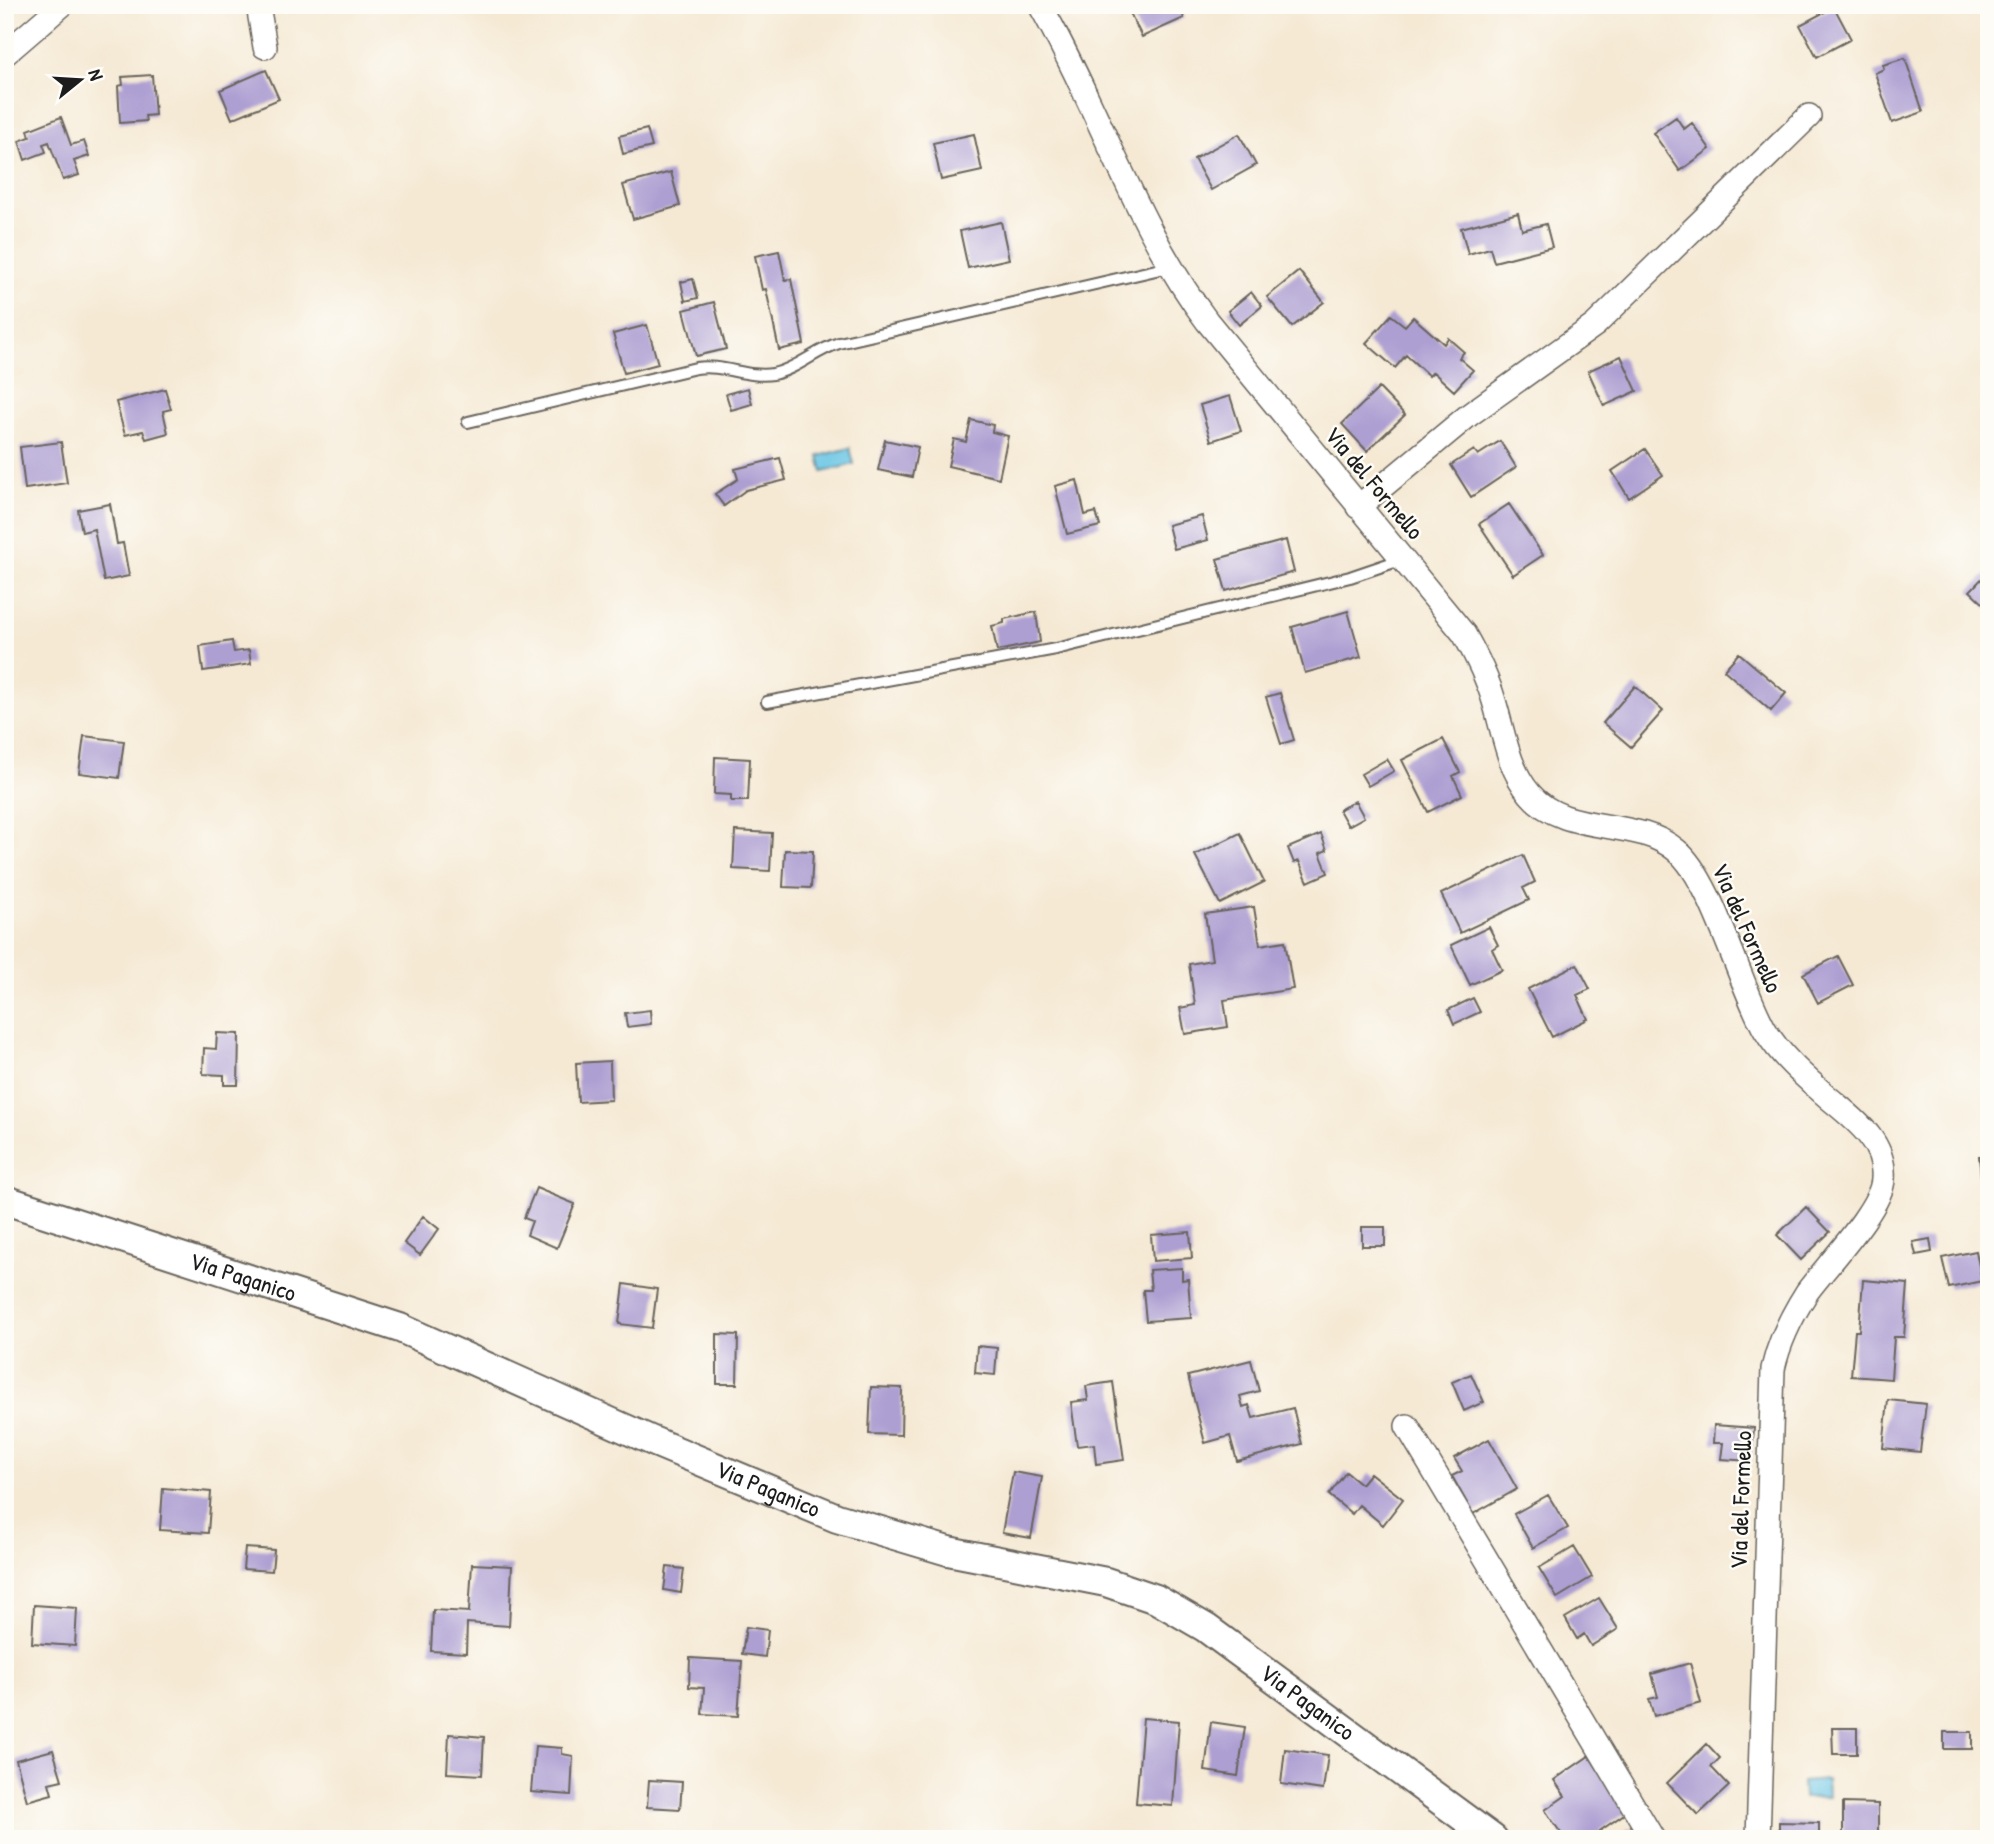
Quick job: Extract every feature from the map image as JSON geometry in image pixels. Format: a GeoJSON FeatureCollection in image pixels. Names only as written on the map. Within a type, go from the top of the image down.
{"type":"FeatureCollection","features":[{"type":"Feature","properties":{"kind":"street"},"geometry":{"type":"LineString","coordinates":[[5,54],[62,5]]}},
{"type":"Feature","properties":{"kind":"street"},"geometry":{"type":"LineString","coordinates":[[258,5],[265,47]]}},
{"type":"Feature","properties":{"kind":"street","name":"Via del Formello"},"geometry":{"type":"LineString","coordinates":[[1040,5],[1085,90],[1169,267],[1207,321],[1358,507],[1449,613],[1475,654],[1495,703],[1510,761],[1526,789],[1541,805],[1556,813],[1650,836],[1669,845],[1683,856],[1700,881],[1747,993],[1772,1040],[1795,1067],[1865,1130],[1882,1161],[1883,1184],[1878,1198],[1799,1305],[1781,1339],[1773,1369],[1758,1839]]}},
{"type":"Feature","properties":{"kind":"street"},"geometry":{"type":"LineString","coordinates":[[1358,507],[1469,415],[1595,325],[1809,116]]}},
{"type":"Feature","properties":{"kind":"street","name":"Via Paganico"},"geometry":{"type":"LineString","coordinates":[[5,1200],[400,1328],[667,1448],[837,1518],[948,1551],[1090,1578],[1156,1599],[1206,1628],[1493,1839]]}},
{"type":"Feature","properties":{"kind":"street"},"geometry":{"type":"LineString","coordinates":[[1406,1426],[1653,1839]]}},
{"type":"Feature","properties":{"kind":"lane"},"geometry":{"type":"LineString","coordinates":[[468,422],[696,368],[726,367],[756,375],[780,372],[839,343],[1169,267]]}},
{"type":"Feature","properties":{"kind":"lane"},"geometry":{"type":"LineString","coordinates":[[767,702],[1056,649],[1350,577],[1403,559]]}},
{"type":"Feature","properties":{"kind":"water"},"geometry":{"type":"Polygon","coordinates":[[[850,448],[854,464],[823,472],[819,456],[850,448]]]}},
{"type":"Feature","properties":{"kind":"water"},"geometry":{"type":"Polygon","coordinates":[[[1827,1780],[1828,1797],[1803,1798],[1802,1782],[1827,1780]]]}},
{"type":"Feature","properties":{"kind":"building"},"geometry":{"type":"Polygon","coordinates":[[[1137,5],[1179,5],[1184,18],[1142,37],[1128,9],[1137,5]]]}},
{"type":"Feature","properties":{"kind":"building"},"geometry":{"type":"Polygon","coordinates":[[[1834,7],[1851,39],[1817,57],[1800,25],[1834,7]]]}},
{"type":"Feature","properties":{"kind":"building"},"geometry":{"type":"Polygon","coordinates":[[[1905,58],[1923,112],[1892,123],[1875,73],[1884,69],[1883,65],[1905,58]]]}},
{"type":"Feature","properties":{"kind":"building"},"geometry":{"type":"Polygon","coordinates":[[[266,70],[279,99],[232,119],[220,90],[266,70]]]}},
{"type":"Feature","properties":{"kind":"building"},"geometry":{"type":"Polygon","coordinates":[[[152,75],[155,115],[145,116],[146,121],[120,123],[118,86],[123,85],[122,77],[152,75]]]}},
{"type":"Feature","properties":{"kind":"building"},"geometry":{"type":"Polygon","coordinates":[[[61,117],[71,145],[84,141],[89,156],[74,161],[79,175],[63,180],[49,142],[43,144],[46,152],[25,160],[19,141],[30,137],[28,130],[61,117]]]}},
{"type":"Feature","properties":{"kind":"building"},"geometry":{"type":"Polygon","coordinates":[[[1676,117],[1684,129],[1692,123],[1710,149],[1680,171],[1653,133],[1676,117]]]}},
{"type":"Feature","properties":{"kind":"building"},"geometry":{"type":"Polygon","coordinates":[[[647,129],[652,147],[623,154],[619,136],[647,129]]]}},
{"type":"Feature","properties":{"kind":"building"},"geometry":{"type":"Polygon","coordinates":[[[974,134],[982,171],[941,180],[933,143],[974,134]]]}},
{"type":"Feature","properties":{"kind":"building"},"geometry":{"type":"Polygon","coordinates":[[[1239,134],[1256,165],[1211,190],[1194,159],[1239,134]]]}},
{"type":"Feature","properties":{"kind":"building"},"geometry":{"type":"Polygon","coordinates":[[[671,172],[680,206],[633,219],[623,185],[671,172]]]}},
{"type":"Feature","properties":{"kind":"building"},"geometry":{"type":"Polygon","coordinates":[[[1518,213],[1522,230],[1546,224],[1552,247],[1494,262],[1490,248],[1468,254],[1461,228],[1518,213]]]}},
{"type":"Feature","properties":{"kind":"building"},"geometry":{"type":"Polygon","coordinates":[[[1001,222],[1009,259],[968,268],[960,231],[1001,222]]]}},
{"type":"Feature","properties":{"kind":"building"},"geometry":{"type":"Polygon","coordinates":[[[779,251],[785,280],[791,279],[804,344],[779,350],[766,289],[762,290],[755,256],[779,251]]]}},
{"type":"Feature","properties":{"kind":"building"},"geometry":{"type":"Polygon","coordinates":[[[1299,271],[1324,302],[1292,327],[1267,297],[1299,271]]]}},
{"type":"Feature","properties":{"kind":"building"},"geometry":{"type":"Polygon","coordinates":[[[693,279],[698,298],[685,301],[681,282],[693,279]]]}},
{"type":"Feature","properties":{"kind":"building"},"geometry":{"type":"Polygon","coordinates":[[[1251,292],[1262,306],[1239,325],[1228,311],[1251,292]]]}},
{"type":"Feature","properties":{"kind":"building"},"geometry":{"type":"Polygon","coordinates":[[[714,302],[726,349],[696,356],[684,310],[714,302]]]}},
{"type":"Feature","properties":{"kind":"building"},"geometry":{"type":"Polygon","coordinates":[[[1391,315],[1405,326],[1413,317],[1444,344],[1448,338],[1464,352],[1459,358],[1473,370],[1454,391],[1433,372],[1429,376],[1406,355],[1395,368],[1366,343],[1391,315]]]}},
{"type":"Feature","properties":{"kind":"building"},"geometry":{"type":"Polygon","coordinates":[[[647,325],[658,364],[624,373],[613,334],[647,325]]]}},
{"type":"Feature","properties":{"kind":"building"},"geometry":{"type":"Polygon","coordinates":[[[1621,356],[1637,391],[1604,406],[1588,371],[1621,356]]]}},
{"type":"Feature","properties":{"kind":"building"},"geometry":{"type":"Polygon","coordinates":[[[748,388],[752,404],[731,410],[726,394],[748,388]]]}},
{"type":"Feature","properties":{"kind":"building"},"geometry":{"type":"Polygon","coordinates":[[[1379,388],[1405,415],[1367,451],[1342,424],[1379,388]]]}},
{"type":"Feature","properties":{"kind":"building"},"geometry":{"type":"Polygon","coordinates":[[[165,389],[171,409],[163,411],[168,433],[146,439],[143,431],[125,435],[116,402],[165,389]]]}},
{"type":"Feature","properties":{"kind":"building"},"geometry":{"type":"Polygon","coordinates":[[[1230,396],[1241,431],[1211,441],[1200,405],[1230,396]]]}},
{"type":"Feature","properties":{"kind":"building"},"geometry":{"type":"Polygon","coordinates":[[[971,420],[993,425],[992,432],[1008,436],[999,478],[948,466],[954,439],[966,442],[971,420]]]}},
{"type":"Feature","properties":{"kind":"building"},"geometry":{"type":"Polygon","coordinates":[[[885,440],[918,447],[912,477],[878,470],[885,440]]]}},
{"type":"Feature","properties":{"kind":"building"},"geometry":{"type":"Polygon","coordinates":[[[1500,441],[1516,467],[1471,497],[1451,465],[1474,450],[1478,455],[1500,441]]]}},
{"type":"Feature","properties":{"kind":"building"},"geometry":{"type":"Polygon","coordinates":[[[61,442],[67,483],[25,489],[20,447],[61,442]]]}},
{"type":"Feature","properties":{"kind":"building"},"geometry":{"type":"Polygon","coordinates":[[[1645,449],[1663,475],[1629,498],[1612,471],[1645,449]]]}},
{"type":"Feature","properties":{"kind":"building"},"geometry":{"type":"Polygon","coordinates":[[[780,458],[786,480],[746,490],[724,506],[715,494],[738,479],[735,469],[780,458]]]}},
{"type":"Feature","properties":{"kind":"building"},"geometry":{"type":"Polygon","coordinates":[[[1077,480],[1085,515],[1096,512],[1100,526],[1067,534],[1055,486],[1077,480]]]}},
{"type":"Feature","properties":{"kind":"building"},"geometry":{"type":"Polygon","coordinates":[[[110,504],[117,544],[123,543],[129,576],[104,581],[94,529],[82,532],[78,510],[110,504]]]}},
{"type":"Feature","properties":{"kind":"building"},"geometry":{"type":"Polygon","coordinates":[[[1509,504],[1543,555],[1513,575],[1479,524],[1509,504]]]}},
{"type":"Feature","properties":{"kind":"building"},"geometry":{"type":"Polygon","coordinates":[[[1202,516],[1208,540],[1174,549],[1168,525],[1202,516]]]}},
{"type":"Feature","properties":{"kind":"building"},"geometry":{"type":"Polygon","coordinates":[[[1286,540],[1294,572],[1226,591],[1217,559],[1286,540]]]}},
{"type":"Feature","properties":{"kind":"building"},"geometry":{"type":"Polygon","coordinates":[[[1989,571],[1989,609],[1970,591],[1989,571]]]}},
{"type":"Feature","properties":{"kind":"building"},"geometry":{"type":"Polygon","coordinates":[[[1348,611],[1361,657],[1305,673],[1292,627],[1348,611]]]}},
{"type":"Feature","properties":{"kind":"building"},"geometry":{"type":"Polygon","coordinates":[[[1036,612],[1040,642],[997,651],[992,626],[1004,623],[1004,619],[1036,612]]]}},
{"type":"Feature","properties":{"kind":"building"},"geometry":{"type":"Polygon","coordinates":[[[232,641],[234,652],[249,650],[251,664],[203,671],[200,646],[232,641]]]}},
{"type":"Feature","properties":{"kind":"building"},"geometry":{"type":"Polygon","coordinates":[[[1739,653],[1786,693],[1771,711],[1724,670],[1739,653]]]}},
{"type":"Feature","properties":{"kind":"building"},"geometry":{"type":"Polygon","coordinates":[[[1635,686],[1663,711],[1631,747],[1603,723],[1635,686]]]}},
{"type":"Feature","properties":{"kind":"building"},"geometry":{"type":"Polygon","coordinates":[[[1280,693],[1294,740],[1281,744],[1266,697],[1280,693]]]}},
{"type":"Feature","properties":{"kind":"building"},"geometry":{"type":"Polygon","coordinates":[[[84,736],[124,741],[119,778],[79,773],[84,736]]]}},
{"type":"Feature","properties":{"kind":"building"},"geometry":{"type":"Polygon","coordinates":[[[1443,739],[1460,772],[1453,776],[1462,795],[1428,812],[1402,760],[1443,739]]]}},
{"type":"Feature","properties":{"kind":"building"},"geometry":{"type":"Polygon","coordinates":[[[715,757],[750,759],[748,801],[731,801],[731,795],[714,794],[715,757]]]}},
{"type":"Feature","properties":{"kind":"building"},"geometry":{"type":"Polygon","coordinates":[[[1387,759],[1394,771],[1368,786],[1361,774],[1387,759]]]}},
{"type":"Feature","properties":{"kind":"building"},"geometry":{"type":"Polygon","coordinates":[[[1355,801],[1364,817],[1348,826],[1339,810],[1355,801]]]}},
{"type":"Feature","properties":{"kind":"building"},"geometry":{"type":"Polygon","coordinates":[[[735,831],[772,833],[770,871],[733,869],[735,831]]]}},
{"type":"Feature","properties":{"kind":"building"},"geometry":{"type":"Polygon","coordinates":[[[1240,833],[1264,882],[1220,904],[1195,855],[1240,833]]]}},
{"type":"Feature","properties":{"kind":"building"},"geometry":{"type":"Polygon","coordinates":[[[1321,834],[1327,850],[1320,853],[1328,873],[1308,882],[1299,861],[1294,863],[1288,848],[1321,834]]]}},
{"type":"Feature","properties":{"kind":"building"},"geometry":{"type":"Polygon","coordinates":[[[785,850],[813,851],[811,888],[783,887],[785,850]]]}},
{"type":"Feature","properties":{"kind":"building"},"geometry":{"type":"Polygon","coordinates":[[[1523,855],[1535,882],[1523,888],[1529,900],[1460,933],[1441,894],[1523,855]]]}},
{"type":"Feature","properties":{"kind":"building"},"geometry":{"type":"Polygon","coordinates":[[[1254,907],[1260,945],[1285,941],[1293,989],[1224,1000],[1228,1027],[1185,1034],[1180,1008],[1195,1005],[1189,964],[1212,960],[1205,914],[1254,907]]]}},
{"type":"Feature","properties":{"kind":"building"},"geometry":{"type":"Polygon","coordinates":[[[1489,927],[1498,945],[1492,949],[1502,970],[1470,985],[1451,945],[1489,927]]]}},
{"type":"Feature","properties":{"kind":"building"},"geometry":{"type":"Polygon","coordinates":[[[1838,956],[1853,985],[1818,1003],[1803,974],[1838,956]]]}},
{"type":"Feature","properties":{"kind":"building"},"geometry":{"type":"Polygon","coordinates":[[[1577,964],[1590,989],[1577,995],[1588,1019],[1552,1037],[1528,989],[1577,964]]]}},
{"type":"Feature","properties":{"kind":"building"},"geometry":{"type":"Polygon","coordinates":[[[5,967],[9,997],[5,998],[5,967]]]}},
{"type":"Feature","properties":{"kind":"building"},"geometry":{"type":"Polygon","coordinates":[[[1473,998],[1480,1012],[1454,1024],[1448,1010],[1473,998]]]}},
{"type":"Feature","properties":{"kind":"building"},"geometry":{"type":"Polygon","coordinates":[[[650,1010],[651,1024],[627,1027],[625,1013],[650,1010]]]}},
{"type":"Feature","properties":{"kind":"building"},"geometry":{"type":"Polygon","coordinates":[[[217,1033],[239,1034],[238,1085],[224,1085],[224,1075],[203,1074],[204,1048],[216,1049],[217,1033]]]}},
{"type":"Feature","properties":{"kind":"building"},"geometry":{"type":"Polygon","coordinates":[[[610,1061],[611,1100],[578,1102],[576,1063],[610,1061]]]}},
{"type":"Feature","properties":{"kind":"building"},"geometry":{"type":"Polygon","coordinates":[[[1979,1156],[1989,1156],[1989,1199],[1983,1199],[1979,1156]]]}},
{"type":"Feature","properties":{"kind":"building"},"geometry":{"type":"Polygon","coordinates":[[[536,1188],[575,1204],[557,1248],[527,1235],[532,1221],[524,1218],[536,1188]]]}},
{"type":"Feature","properties":{"kind":"building"},"geometry":{"type":"Polygon","coordinates":[[[1806,1207],[1830,1232],[1801,1260],[1777,1235],[1806,1207]]]}},
{"type":"Feature","properties":{"kind":"building"},"geometry":{"type":"Polygon","coordinates":[[[423,1216],[439,1229],[420,1255],[404,1243],[423,1216]]]}},
{"type":"Feature","properties":{"kind":"building"},"geometry":{"type":"Polygon","coordinates":[[[1362,1227],[1385,1227],[1385,1246],[1362,1246],[1362,1227]]]}},
{"type":"Feature","properties":{"kind":"building"},"geometry":{"type":"Polygon","coordinates":[[[1190,1232],[1192,1258],[1153,1261],[1151,1235],[1190,1232]]]}},
{"type":"Feature","properties":{"kind":"building"},"geometry":{"type":"Polygon","coordinates":[[[1930,1239],[1932,1252],[1916,1255],[1913,1242],[1930,1239]]]}},
{"type":"Feature","properties":{"kind":"building"},"geometry":{"type":"Polygon","coordinates":[[[1976,1251],[1982,1281],[1949,1288],[1942,1258],[1976,1251]]]}},
{"type":"Feature","properties":{"kind":"building"},"geometry":{"type":"Polygon","coordinates":[[[1182,1268],[1182,1280],[1188,1279],[1191,1318],[1146,1321],[1143,1290],[1151,1290],[1149,1270],[1182,1268]]]}},
{"type":"Feature","properties":{"kind":"building"},"geometry":{"type":"Polygon","coordinates":[[[1863,1280],[1908,1284],[1904,1337],[1894,1337],[1891,1379],[1851,1376],[1855,1331],[1859,1331],[1863,1280]]]}},
{"type":"Feature","properties":{"kind":"building"},"geometry":{"type":"Polygon","coordinates":[[[624,1284],[657,1289],[652,1328],[619,1324],[624,1284]]]}},
{"type":"Feature","properties":{"kind":"building"},"geometry":{"type":"Polygon","coordinates":[[[717,1334],[738,1335],[737,1384],[717,1384],[717,1334]]]}},
{"type":"Feature","properties":{"kind":"building"},"geometry":{"type":"Polygon","coordinates":[[[977,1346],[997,1348],[995,1375],[975,1373],[977,1346]]]}},
{"type":"Feature","properties":{"kind":"building"},"geometry":{"type":"Polygon","coordinates":[[[1251,1360],[1259,1391],[1240,1396],[1243,1407],[1249,1405],[1253,1418],[1293,1408],[1302,1444],[1237,1461],[1230,1436],[1205,1443],[1188,1376],[1251,1360]]]}},
{"type":"Feature","properties":{"kind":"building"},"geometry":{"type":"Polygon","coordinates":[[[1471,1374],[1484,1402],[1464,1411],[1452,1382],[1471,1374]]]}},
{"type":"Feature","properties":{"kind":"building"},"geometry":{"type":"Polygon","coordinates":[[[1113,1382],[1124,1460],[1096,1464],[1094,1444],[1077,1446],[1071,1402],[1088,1400],[1086,1386],[1113,1382]]]}},
{"type":"Feature","properties":{"kind":"building"},"geometry":{"type":"Polygon","coordinates":[[[871,1387],[902,1388],[901,1435],[869,1434],[871,1387]]]}},
{"type":"Feature","properties":{"kind":"building"},"geometry":{"type":"Polygon","coordinates":[[[1888,1400],[1926,1404],[1920,1452],[1883,1448],[1888,1400]]]}},
{"type":"Feature","properties":{"kind":"building"},"geometry":{"type":"Polygon","coordinates":[[[1714,1425],[1754,1428],[1751,1461],[1721,1459],[1723,1443],[1713,1443],[1714,1425]]]}},
{"type":"Feature","properties":{"kind":"building"},"geometry":{"type":"Polygon","coordinates":[[[1489,1439],[1517,1489],[1473,1514],[1452,1476],[1462,1471],[1454,1458],[1489,1439]]]}},
{"type":"Feature","properties":{"kind":"building"},"geometry":{"type":"Polygon","coordinates":[[[1013,1472],[1042,1477],[1031,1538],[1002,1533],[1013,1472]]]}},
{"type":"Feature","properties":{"kind":"building"},"geometry":{"type":"Polygon","coordinates":[[[1346,1472],[1361,1484],[1370,1473],[1403,1499],[1383,1525],[1359,1505],[1352,1514],[1329,1495],[1346,1472]]]}},
{"type":"Feature","properties":{"kind":"building"},"geometry":{"type":"Polygon","coordinates":[[[163,1488],[211,1492],[208,1533],[160,1530],[163,1488]]]}},
{"type":"Feature","properties":{"kind":"building"},"geometry":{"type":"Polygon","coordinates":[[[1548,1495],[1568,1528],[1533,1548],[1514,1514],[1548,1495]]]}},
{"type":"Feature","properties":{"kind":"building"},"geometry":{"type":"Polygon","coordinates":[[[1574,1547],[1592,1577],[1557,1598],[1539,1568],[1574,1547]]]}},
{"type":"Feature","properties":{"kind":"building"},"geometry":{"type":"Polygon","coordinates":[[[245,1548],[274,1550],[272,1571],[243,1569],[245,1548]]]}},
{"type":"Feature","properties":{"kind":"building"},"geometry":{"type":"Polygon","coordinates":[[[472,1564],[512,1566],[509,1626],[467,1623],[466,1653],[431,1651],[433,1610],[469,1612],[472,1564]]]}},
{"type":"Feature","properties":{"kind":"building"},"geometry":{"type":"Polygon","coordinates":[[[667,1567],[684,1569],[681,1593],[664,1590],[667,1567]]]}},
{"type":"Feature","properties":{"kind":"building"},"geometry":{"type":"Polygon","coordinates":[[[1599,1598],[1618,1629],[1591,1646],[1584,1634],[1577,1639],[1565,1618],[1599,1598]]]}},
{"type":"Feature","properties":{"kind":"building"},"geometry":{"type":"Polygon","coordinates":[[[34,1605],[77,1608],[75,1646],[32,1643],[34,1605]]]}},
{"type":"Feature","properties":{"kind":"building"},"geometry":{"type":"Polygon","coordinates":[[[746,1627],[768,1630],[765,1657],[742,1654],[746,1627]]]}},
{"type":"Feature","properties":{"kind":"building"},"geometry":{"type":"Polygon","coordinates":[[[690,1658],[742,1661],[738,1716],[702,1714],[704,1688],[689,1687],[690,1658]]]}},
{"type":"Feature","properties":{"kind":"building"},"geometry":{"type":"Polygon","coordinates":[[[1690,1663],[1701,1703],[1654,1716],[1649,1699],[1658,1697],[1652,1674],[1690,1663]]]}},
{"type":"Feature","properties":{"kind":"building"},"geometry":{"type":"Polygon","coordinates":[[[1143,1718],[1179,1721],[1173,1806],[1136,1803],[1143,1718]]]}},
{"type":"Feature","properties":{"kind":"building"},"geometry":{"type":"Polygon","coordinates":[[[1211,1722],[1245,1727],[1238,1776],[1205,1771],[1211,1722]]]}},
{"type":"Feature","properties":{"kind":"building"},"geometry":{"type":"Polygon","coordinates":[[[1832,1728],[1857,1728],[1857,1754],[1833,1754],[1832,1728]]]}},
{"type":"Feature","properties":{"kind":"building"},"geometry":{"type":"Polygon","coordinates":[[[1944,1732],[1972,1732],[1972,1749],[1944,1749],[1944,1732]]]}},
{"type":"Feature","properties":{"kind":"building"},"geometry":{"type":"Polygon","coordinates":[[[449,1734],[484,1737],[482,1775],[447,1773],[449,1734]]]}},
{"type":"Feature","properties":{"kind":"building"},"geometry":{"type":"Polygon","coordinates":[[[1707,1744],[1720,1758],[1711,1767],[1729,1786],[1698,1815],[1667,1783],[1707,1744]]]}},
{"type":"Feature","properties":{"kind":"building"},"geometry":{"type":"Polygon","coordinates":[[[535,1746],[562,1748],[562,1754],[573,1756],[571,1795],[531,1792],[535,1746]]]}},
{"type":"Feature","properties":{"kind":"building"},"geometry":{"type":"Polygon","coordinates":[[[1285,1749],[1328,1755],[1323,1790],[1281,1784],[1285,1749]]]}},
{"type":"Feature","properties":{"kind":"building"},"geometry":{"type":"Polygon","coordinates":[[[53,1750],[62,1780],[49,1783],[52,1794],[27,1801],[16,1760],[53,1750]]]}},
{"type":"Feature","properties":{"kind":"building"},"geometry":{"type":"Polygon","coordinates":[[[1589,1756],[1627,1812],[1588,1839],[1565,1839],[1545,1810],[1565,1796],[1554,1780],[1589,1756]]]}},
{"type":"Feature","properties":{"kind":"building"},"geometry":{"type":"Polygon","coordinates":[[[649,1780],[682,1782],[680,1809],[647,1807],[649,1780]]]}},
{"type":"Feature","properties":{"kind":"building"},"geometry":{"type":"Polygon","coordinates":[[[1843,1803],[1878,1804],[1878,1839],[1843,1839],[1843,1803]]]}},
{"type":"Feature","properties":{"kind":"building"},"geometry":{"type":"Polygon","coordinates":[[[1779,1822],[1819,1823],[1819,1839],[1779,1839],[1779,1822]]]}},
{"type":"Feature","properties":{"kind":"building"},"geometry":{"type":"Polygon","coordinates":[[[1631,1828],[1636,1836],[1641,1833],[1645,1839],[1613,1839],[1631,1828]]]}}]}
